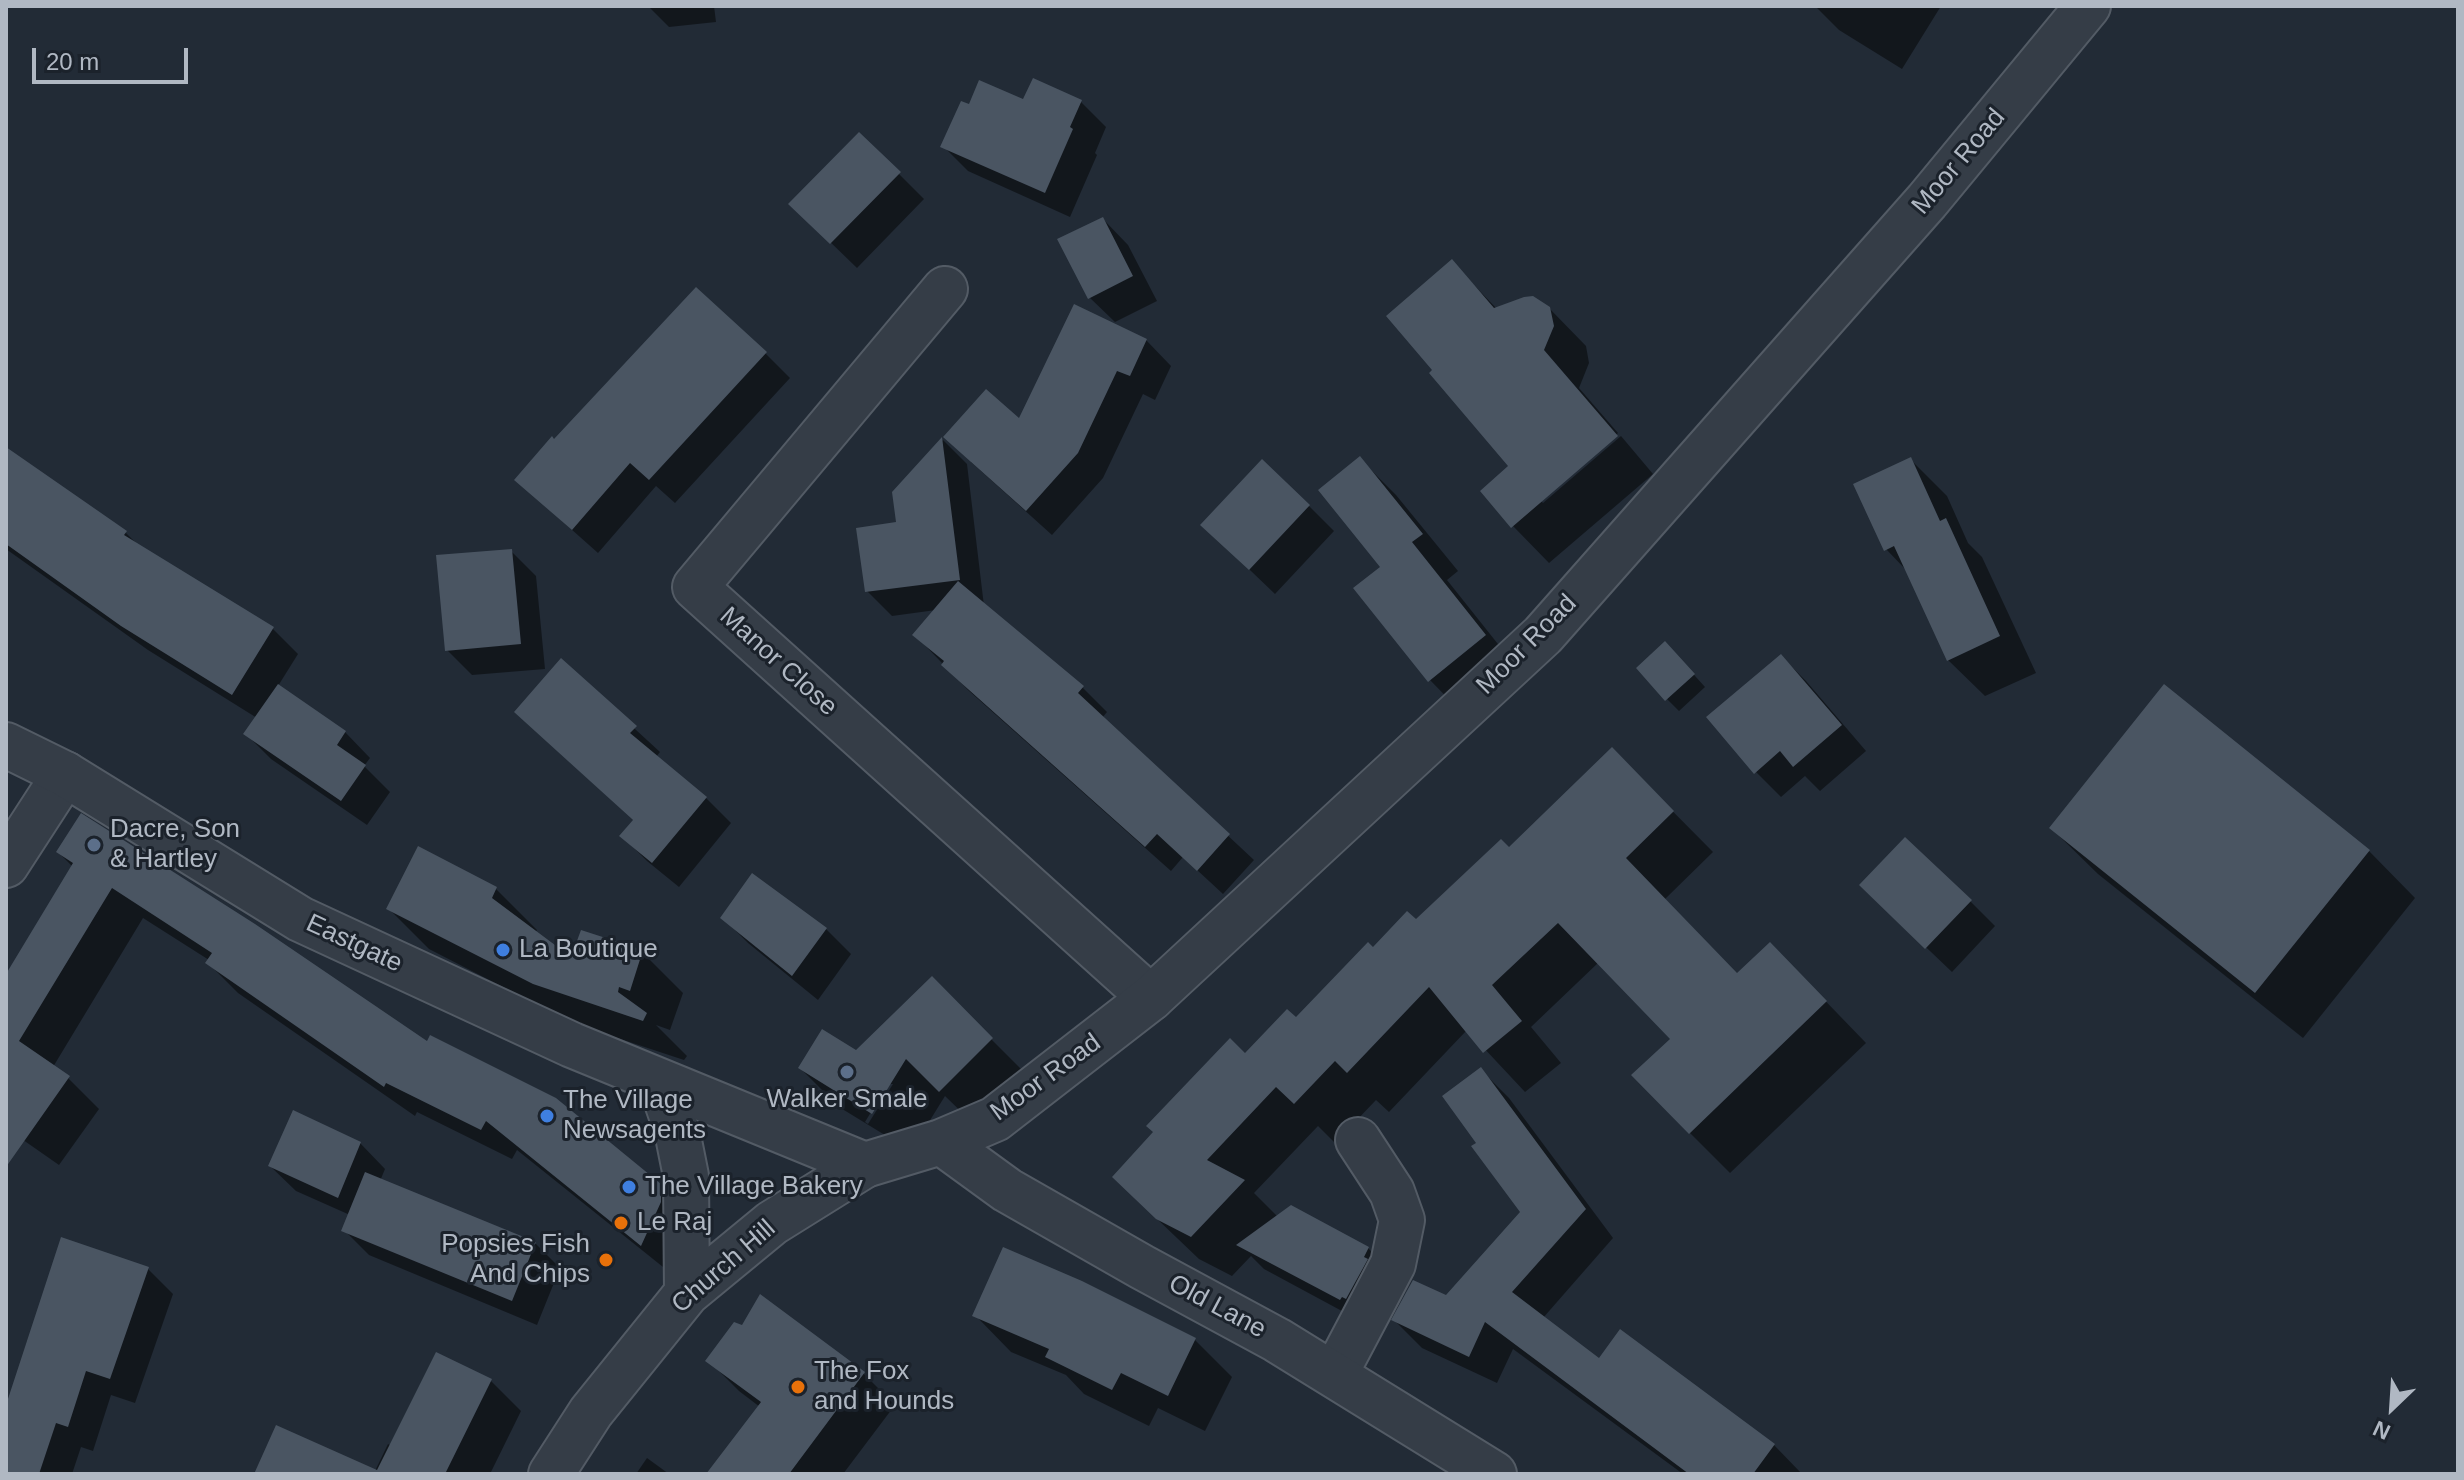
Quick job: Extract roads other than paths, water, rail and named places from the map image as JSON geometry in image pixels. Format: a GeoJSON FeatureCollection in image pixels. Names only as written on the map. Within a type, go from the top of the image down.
{"type":"FeatureCollection","features":[{"type":"Feature","properties":{"kind":"street","name":"Moor Road"},"geometry":{"type":"LineString","coordinates":[[865,1165],[941,1142],[995,1119],[1151,998],[1543,635],[1927,201],[2088,6]]}},
{"type":"Feature","properties":{"kind":"street","name":"Manor Close"},"geometry":{"type":"LineString","coordinates":[[945,289],[695,587],[1151,998]]}},
{"type":"Feature","properties":{"kind":"street","name":"Eastgate"},"geometry":{"type":"LineString","coordinates":[[6,745],[65,774],[300,919],[572,1045],[865,1165]]}},
{"type":"Feature","properties":{"kind":"street"},"geometry":{"type":"LineString","coordinates":[[6,865],[65,774]]}},
{"type":"Feature","properties":{"kind":"street"},"geometry":{"type":"LineString","coordinates":[[660,1082],[677,1131],[686,1176],[687,1293]]}},
{"type":"Feature","properties":{"kind":"street"},"geometry":{"type":"LineString","coordinates":[[1335,1374],[1393,1264],[1402,1220],[1392,1192],[1358,1140]]}},
{"type":"Feature","properties":{"kind":"street","name":"Old Lane"},"geometry":{"type":"LineString","coordinates":[[941,1142],[1007,1190],[1335,1374],[1494,1474]]}},
{"type":"Feature","properties":{"kind":"street","name":"Church Hill"},"geometry":{"type":"LineString","coordinates":[[551,1474],[591,1412],[687,1293],[772,1223],[865,1165]]}},
{"type":"Feature","properties":{"kind":"place","name":"Dacre, Son & Hartley"},"geometry":{"type":"Point","coordinates":[94,845]}},
{"type":"Feature","properties":{"kind":"place","name":"La Boutique"},"geometry":{"type":"Point","coordinates":[503,950]}},
{"type":"Feature","properties":{"kind":"place","name":"Walker Smale"},"geometry":{"type":"Point","coordinates":[847,1072]}},
{"type":"Feature","properties":{"kind":"place","name":"The Village Newsagents"},"geometry":{"type":"Point","coordinates":[547,1116]}},
{"type":"Feature","properties":{"kind":"place","name":"The Village Bakery"},"geometry":{"type":"Point","coordinates":[629,1187]}},
{"type":"Feature","properties":{"kind":"place","name":"Le Raj"},"geometry":{"type":"Point","coordinates":[621,1223]}},
{"type":"Feature","properties":{"kind":"place","name":"Popsies Fish And Chips"},"geometry":{"type":"Point","coordinates":[606,1260]}},
{"type":"Feature","properties":{"kind":"place","name":"The Fox and Hounds"},"geometry":{"type":"Point","coordinates":[798,1387]}}]}
